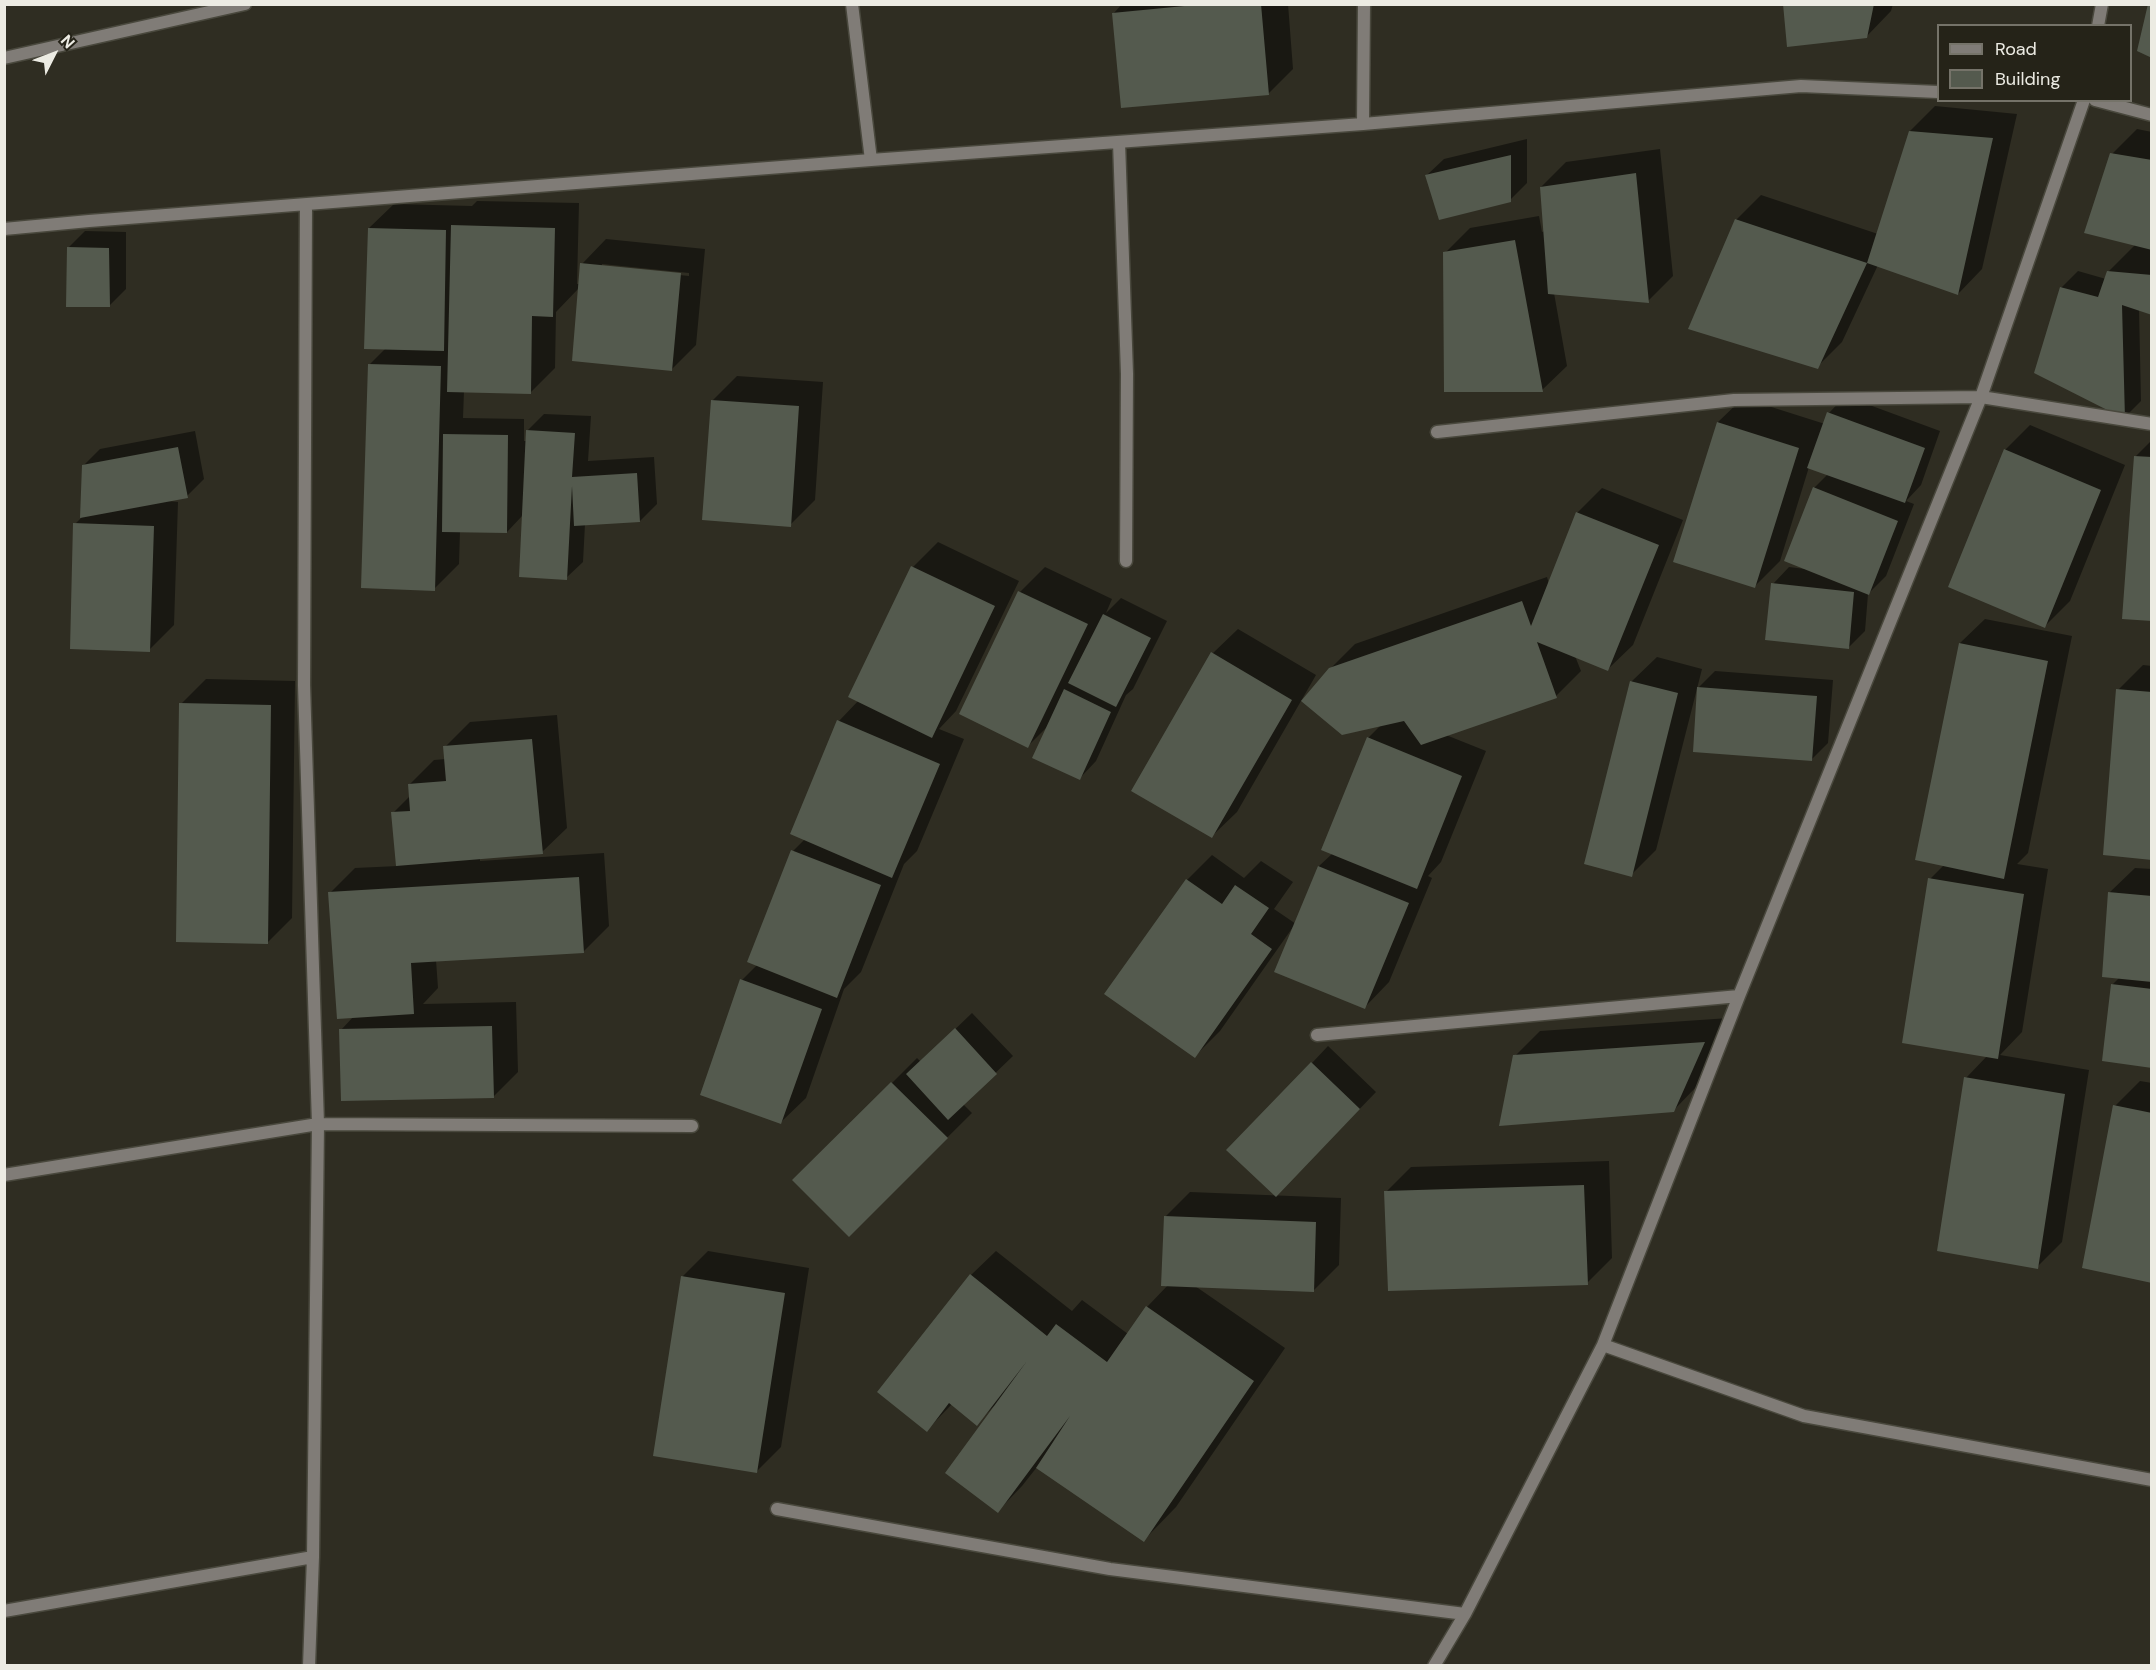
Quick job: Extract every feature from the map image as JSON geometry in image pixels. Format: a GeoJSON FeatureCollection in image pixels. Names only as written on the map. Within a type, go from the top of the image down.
{"type":"FeatureCollection","features":[{"type":"Feature","properties":{"kind":"street"},"geometry":{"type":"LineString","coordinates":[[4,58],[244,4]]}},
{"type":"Feature","properties":{"kind":"street"},"geometry":{"type":"LineString","coordinates":[[852,4],[871,160]]}},
{"type":"Feature","properties":{"kind":"street"},"geometry":{"type":"LineString","coordinates":[[1362,124],[1364,4]]}},
{"type":"Feature","properties":{"kind":"street"},"geometry":{"type":"LineString","coordinates":[[2098,24],[2102,4]]}},
{"type":"Feature","properties":{"kind":"street"},"geometry":{"type":"LineString","coordinates":[[4,230],[89,221],[1362,124],[1801,86],[1937,92]]}},
{"type":"Feature","properties":{"kind":"street"},"geometry":{"type":"LineString","coordinates":[[1434,1665],[1466,1614],[1603,1345],[1739,996],[1982,397],[2083,102]]}},
{"type":"Feature","properties":{"kind":"street"},"geometry":{"type":"LineString","coordinates":[[2102,102],[2151,115]]}},
{"type":"Feature","properties":{"kind":"street"},"geometry":{"type":"LineString","coordinates":[[1119,142],[1126,374],[1126,561]]}},
{"type":"Feature","properties":{"kind":"street"},"geometry":{"type":"LineString","coordinates":[[306,205],[304,685],[318,1124],[313,1557],[309,1665]]}},
{"type":"Feature","properties":{"kind":"street"},"geometry":{"type":"LineString","coordinates":[[1437,432],[1734,400],[1982,397],[2151,424]]}},
{"type":"Feature","properties":{"kind":"street"},"geometry":{"type":"LineString","coordinates":[[1317,1035],[1739,996]]}},
{"type":"Feature","properties":{"kind":"street"},"geometry":{"type":"LineString","coordinates":[[4,1175],[318,1124],[692,1126]]}},
{"type":"Feature","properties":{"kind":"street"},"geometry":{"type":"LineString","coordinates":[[1603,1345],[1804,1416],[2151,1480]]}},
{"type":"Feature","properties":{"kind":"street"},"geometry":{"type":"LineString","coordinates":[[777,1509],[1110,1569],[1466,1614]]}},
{"type":"Feature","properties":{"kind":"street"},"geometry":{"type":"LineString","coordinates":[[4,1611],[313,1557]]}},
{"type":"Feature","properties":{"kind":"building"},"geometry":{"type":"Polygon","coordinates":[[[1205,4],[1261,4],[1269,95],[1121,108],[1112,13],[1205,4]]]}},
{"type":"Feature","properties":{"kind":"building"},"geometry":{"type":"Polygon","coordinates":[[[1783,4],[1874,4],[1867,38],[1787,47],[1783,4]]]}},
{"type":"Feature","properties":{"kind":"building"},"geometry":{"type":"Polygon","coordinates":[[[2148,4],[2152,4],[2152,58],[2137,51],[2148,4]]]}},
{"type":"Feature","properties":{"kind":"building"},"geometry":{"type":"Polygon","coordinates":[[[1909,131],[1993,138],[1958,295],[1867,263],[1909,131]]]}},
{"type":"Feature","properties":{"kind":"building"},"geometry":{"type":"Polygon","coordinates":[[[2110,153],[2152,160],[2152,250],[2084,233],[2110,153]]]}},
{"type":"Feature","properties":{"kind":"building"},"geometry":{"type":"Polygon","coordinates":[[[1511,155],[1511,202],[1439,220],[1425,175],[1511,155]]]}},
{"type":"Feature","properties":{"kind":"building"},"geometry":{"type":"Polygon","coordinates":[[[1636,173],[1649,303],[1548,294],[1540,187],[1636,173]]]}},
{"type":"Feature","properties":{"kind":"building"},"geometry":{"type":"Polygon","coordinates":[[[1735,219],[1867,263],[1818,369],[1688,329],[1735,219]]]}},
{"type":"Feature","properties":{"kind":"building"},"geometry":{"type":"Polygon","coordinates":[[[451,225],[555,228],[553,317],[532,316],[531,394],[447,392],[451,225]]]}},
{"type":"Feature","properties":{"kind":"building"},"geometry":{"type":"Polygon","coordinates":[[[368,228],[446,230],[444,351],[364,349],[368,228]]]}},
{"type":"Feature","properties":{"kind":"building"},"geometry":{"type":"Polygon","coordinates":[[[1515,240],[1543,392],[1444,392],[1443,252],[1515,240]]]}},
{"type":"Feature","properties":{"kind":"building"},"geometry":{"type":"Polygon","coordinates":[[[67,247],[109,248],[110,307],[66,307],[67,247]]]}},
{"type":"Feature","properties":{"kind":"building"},"geometry":{"type":"Polygon","coordinates":[[[580,263],[681,273],[672,371],[572,361],[580,263]]]}},
{"type":"Feature","properties":{"kind":"building"},"geometry":{"type":"Polygon","coordinates":[[[2107,271],[2152,275],[2152,315],[2122,305],[2125,419],[2034,373],[2060,287],[2098,297],[2107,271]]]}},
{"type":"Feature","properties":{"kind":"building"},"geometry":{"type":"Polygon","coordinates":[[[368,364],[441,366],[435,591],[361,588],[368,364]]]}},
{"type":"Feature","properties":{"kind":"building"},"geometry":{"type":"Polygon","coordinates":[[[711,400],[799,406],[791,527],[702,520],[711,400]]]}},
{"type":"Feature","properties":{"kind":"building"},"geometry":{"type":"Polygon","coordinates":[[[1827,412],[1925,448],[1905,503],[1807,468],[1827,412]]]}},
{"type":"Feature","properties":{"kind":"building"},"geometry":{"type":"Polygon","coordinates":[[[1717,422],[1799,448],[1755,588],[1673,562],[1717,422]]]}},
{"type":"Feature","properties":{"kind":"building"},"geometry":{"type":"Polygon","coordinates":[[[526,430],[575,433],[572,477],[637,473],[640,522],[574,526],[572,486],[567,580],[519,577],[526,430]]]}},
{"type":"Feature","properties":{"kind":"building"},"geometry":{"type":"Polygon","coordinates":[[[443,434],[508,435],[507,533],[442,532],[443,434]]]}},
{"type":"Feature","properties":{"kind":"building"},"geometry":{"type":"Polygon","coordinates":[[[178,447],[188,498],[80,518],[82,465],[178,447]]]}},
{"type":"Feature","properties":{"kind":"building"},"geometry":{"type":"Polygon","coordinates":[[[2004,449],[2101,490],[2045,628],[1948,587],[2004,449]]]}},
{"type":"Feature","properties":{"kind":"building"},"geometry":{"type":"Polygon","coordinates":[[[2134,456],[2152,457],[2152,621],[2122,619],[2134,456]]]}},
{"type":"Feature","properties":{"kind":"building"},"geometry":{"type":"Polygon","coordinates":[[[1813,487],[1898,521],[1869,595],[1784,561],[1813,487]]]}},
{"type":"Feature","properties":{"kind":"building"},"geometry":{"type":"Polygon","coordinates":[[[1576,512],[1659,545],[1608,671],[1537,642],[1557,698],[1421,745],[1404,721],[1342,735],[1301,701],[1329,668],[1522,601],[1531,626],[1576,512]]]}},
{"type":"Feature","properties":{"kind":"building"},"geometry":{"type":"Polygon","coordinates":[[[73,523],[154,526],[150,652],[70,649],[73,523]]]}},
{"type":"Feature","properties":{"kind":"building"},"geometry":{"type":"Polygon","coordinates":[[[911,566],[995,606],[932,738],[848,697],[911,566]]]}},
{"type":"Feature","properties":{"kind":"building"},"geometry":{"type":"Polygon","coordinates":[[[1771,583],[1854,592],[1849,649],[1765,640],[1771,583]]]}},
{"type":"Feature","properties":{"kind":"building"},"geometry":{"type":"Polygon","coordinates":[[[1018,591],[1088,624],[1028,748],[959,714],[1018,591]]]}},
{"type":"Feature","properties":{"kind":"building"},"geometry":{"type":"Polygon","coordinates":[[[1103,614],[1151,638],[1116,707],[1068,683],[1103,614]]]}},
{"type":"Feature","properties":{"kind":"building"},"geometry":{"type":"Polygon","coordinates":[[[1959,643],[2048,661],[2004,879],[1915,860],[1959,643]]]}},
{"type":"Feature","properties":{"kind":"building"},"geometry":{"type":"Polygon","coordinates":[[[1211,652],[1292,700],[1212,838],[1131,791],[1211,652]]]}},
{"type":"Feature","properties":{"kind":"building"},"geometry":{"type":"Polygon","coordinates":[[[1630,681],[1678,693],[1632,877],[1584,864],[1630,681]]]}},
{"type":"Feature","properties":{"kind":"building"},"geometry":{"type":"Polygon","coordinates":[[[1697,687],[1817,696],[1812,761],[1693,752],[1697,687]]]}},
{"type":"Feature","properties":{"kind":"building"},"geometry":{"type":"Polygon","coordinates":[[[1064,689],[1111,712],[1080,780],[1032,758],[1064,689]]]}},
{"type":"Feature","properties":{"kind":"building"},"geometry":{"type":"Polygon","coordinates":[[[2116,689],[2152,692],[2152,860],[2103,855],[2116,689]]]}},
{"type":"Feature","properties":{"kind":"building"},"geometry":{"type":"Polygon","coordinates":[[[179,703],[271,705],[268,944],[176,942],[179,703]]]}},
{"type":"Feature","properties":{"kind":"building"},"geometry":{"type":"Polygon","coordinates":[[[837,720],[940,764],[892,878],[790,834],[837,720]]]}},
{"type":"Feature","properties":{"kind":"building"},"geometry":{"type":"Polygon","coordinates":[[[1367,737],[1462,776],[1417,889],[1321,850],[1367,737]]]}},
{"type":"Feature","properties":{"kind":"building"},"geometry":{"type":"Polygon","coordinates":[[[532,739],[543,854],[396,866],[391,812],[410,811],[408,784],[446,781],[443,746],[532,739]]]}},
{"type":"Feature","properties":{"kind":"building"},"geometry":{"type":"Polygon","coordinates":[[[791,850],[881,885],[837,998],[747,962],[791,850]]]}},
{"type":"Feature","properties":{"kind":"building"},"geometry":{"type":"Polygon","coordinates":[[[1318,866],[1409,903],[1365,1009],[1274,972],[1318,866]]]}},
{"type":"Feature","properties":{"kind":"building"},"geometry":{"type":"Polygon","coordinates":[[[579,877],[584,953],[411,963],[414,1014],[337,1019],[328,892],[579,877]]]}},
{"type":"Feature","properties":{"kind":"building"},"geometry":{"type":"Polygon","coordinates":[[[1928,878],[2024,894],[1998,1059],[1902,1043],[1928,878]]]}},
{"type":"Feature","properties":{"kind":"building"},"geometry":{"type":"Polygon","coordinates":[[[1186,879],[1222,904],[1235,885],[1269,908],[1251,934],[1272,949],[1195,1058],[1104,994],[1186,879]]]}},
{"type":"Feature","properties":{"kind":"building"},"geometry":{"type":"Polygon","coordinates":[[[2108,892],[2152,896],[2152,982],[2102,977],[2108,892]]]}},
{"type":"Feature","properties":{"kind":"building"},"geometry":{"type":"Polygon","coordinates":[[[740,979],[822,1009],[781,1124],[700,1095],[740,979]]]}},
{"type":"Feature","properties":{"kind":"building"},"geometry":{"type":"Polygon","coordinates":[[[2111,984],[2152,989],[2152,1068],[2102,1061],[2111,984]]]}},
{"type":"Feature","properties":{"kind":"building"},"geometry":{"type":"Polygon","coordinates":[[[492,1026],[494,1098],[341,1101],[339,1029],[492,1026]]]}},
{"type":"Feature","properties":{"kind":"building"},"geometry":{"type":"Polygon","coordinates":[[[955,1028],[997,1074],[948,1120],[906,1074],[955,1028]]]}},
{"type":"Feature","properties":{"kind":"building"},"geometry":{"type":"Polygon","coordinates":[[[1705,1042],[1674,1112],[1499,1126],[1513,1055],[1705,1042]]]}},
{"type":"Feature","properties":{"kind":"building"},"geometry":{"type":"Polygon","coordinates":[[[1311,1062],[1360,1109],[1276,1197],[1226,1150],[1311,1062]]]}},
{"type":"Feature","properties":{"kind":"building"},"geometry":{"type":"Polygon","coordinates":[[[1964,1077],[2065,1094],[2038,1269],[1937,1251],[1964,1077]]]}},
{"type":"Feature","properties":{"kind":"building"},"geometry":{"type":"Polygon","coordinates":[[[891,1082],[948,1138],[849,1237],[792,1180],[891,1082]]]}},
{"type":"Feature","properties":{"kind":"building"},"geometry":{"type":"Polygon","coordinates":[[[2113,1105],[2152,1113],[2152,1283],[2082,1268],[2113,1105]]]}},
{"type":"Feature","properties":{"kind":"building"},"geometry":{"type":"Polygon","coordinates":[[[1584,1185],[1588,1285],[1388,1291],[1384,1191],[1584,1185]]]}},
{"type":"Feature","properties":{"kind":"building"},"geometry":{"type":"Polygon","coordinates":[[[1164,1216],[1316,1222],[1314,1292],[1161,1286],[1164,1216]]]}},
{"type":"Feature","properties":{"kind":"building"},"geometry":{"type":"Polygon","coordinates":[[[970,1274],[1047,1336],[1056,1324],[1107,1362],[1146,1306],[1254,1381],[1144,1542],[1036,1468],[1070,1416],[998,1513],[945,1473],[1027,1361],[977,1426],[949,1403],[927,1432],[877,1392],[970,1274]]]}},
{"type":"Feature","properties":{"kind":"building"},"geometry":{"type":"Polygon","coordinates":[[[681,1276],[785,1293],[757,1473],[653,1456],[681,1276]]]}}]}
